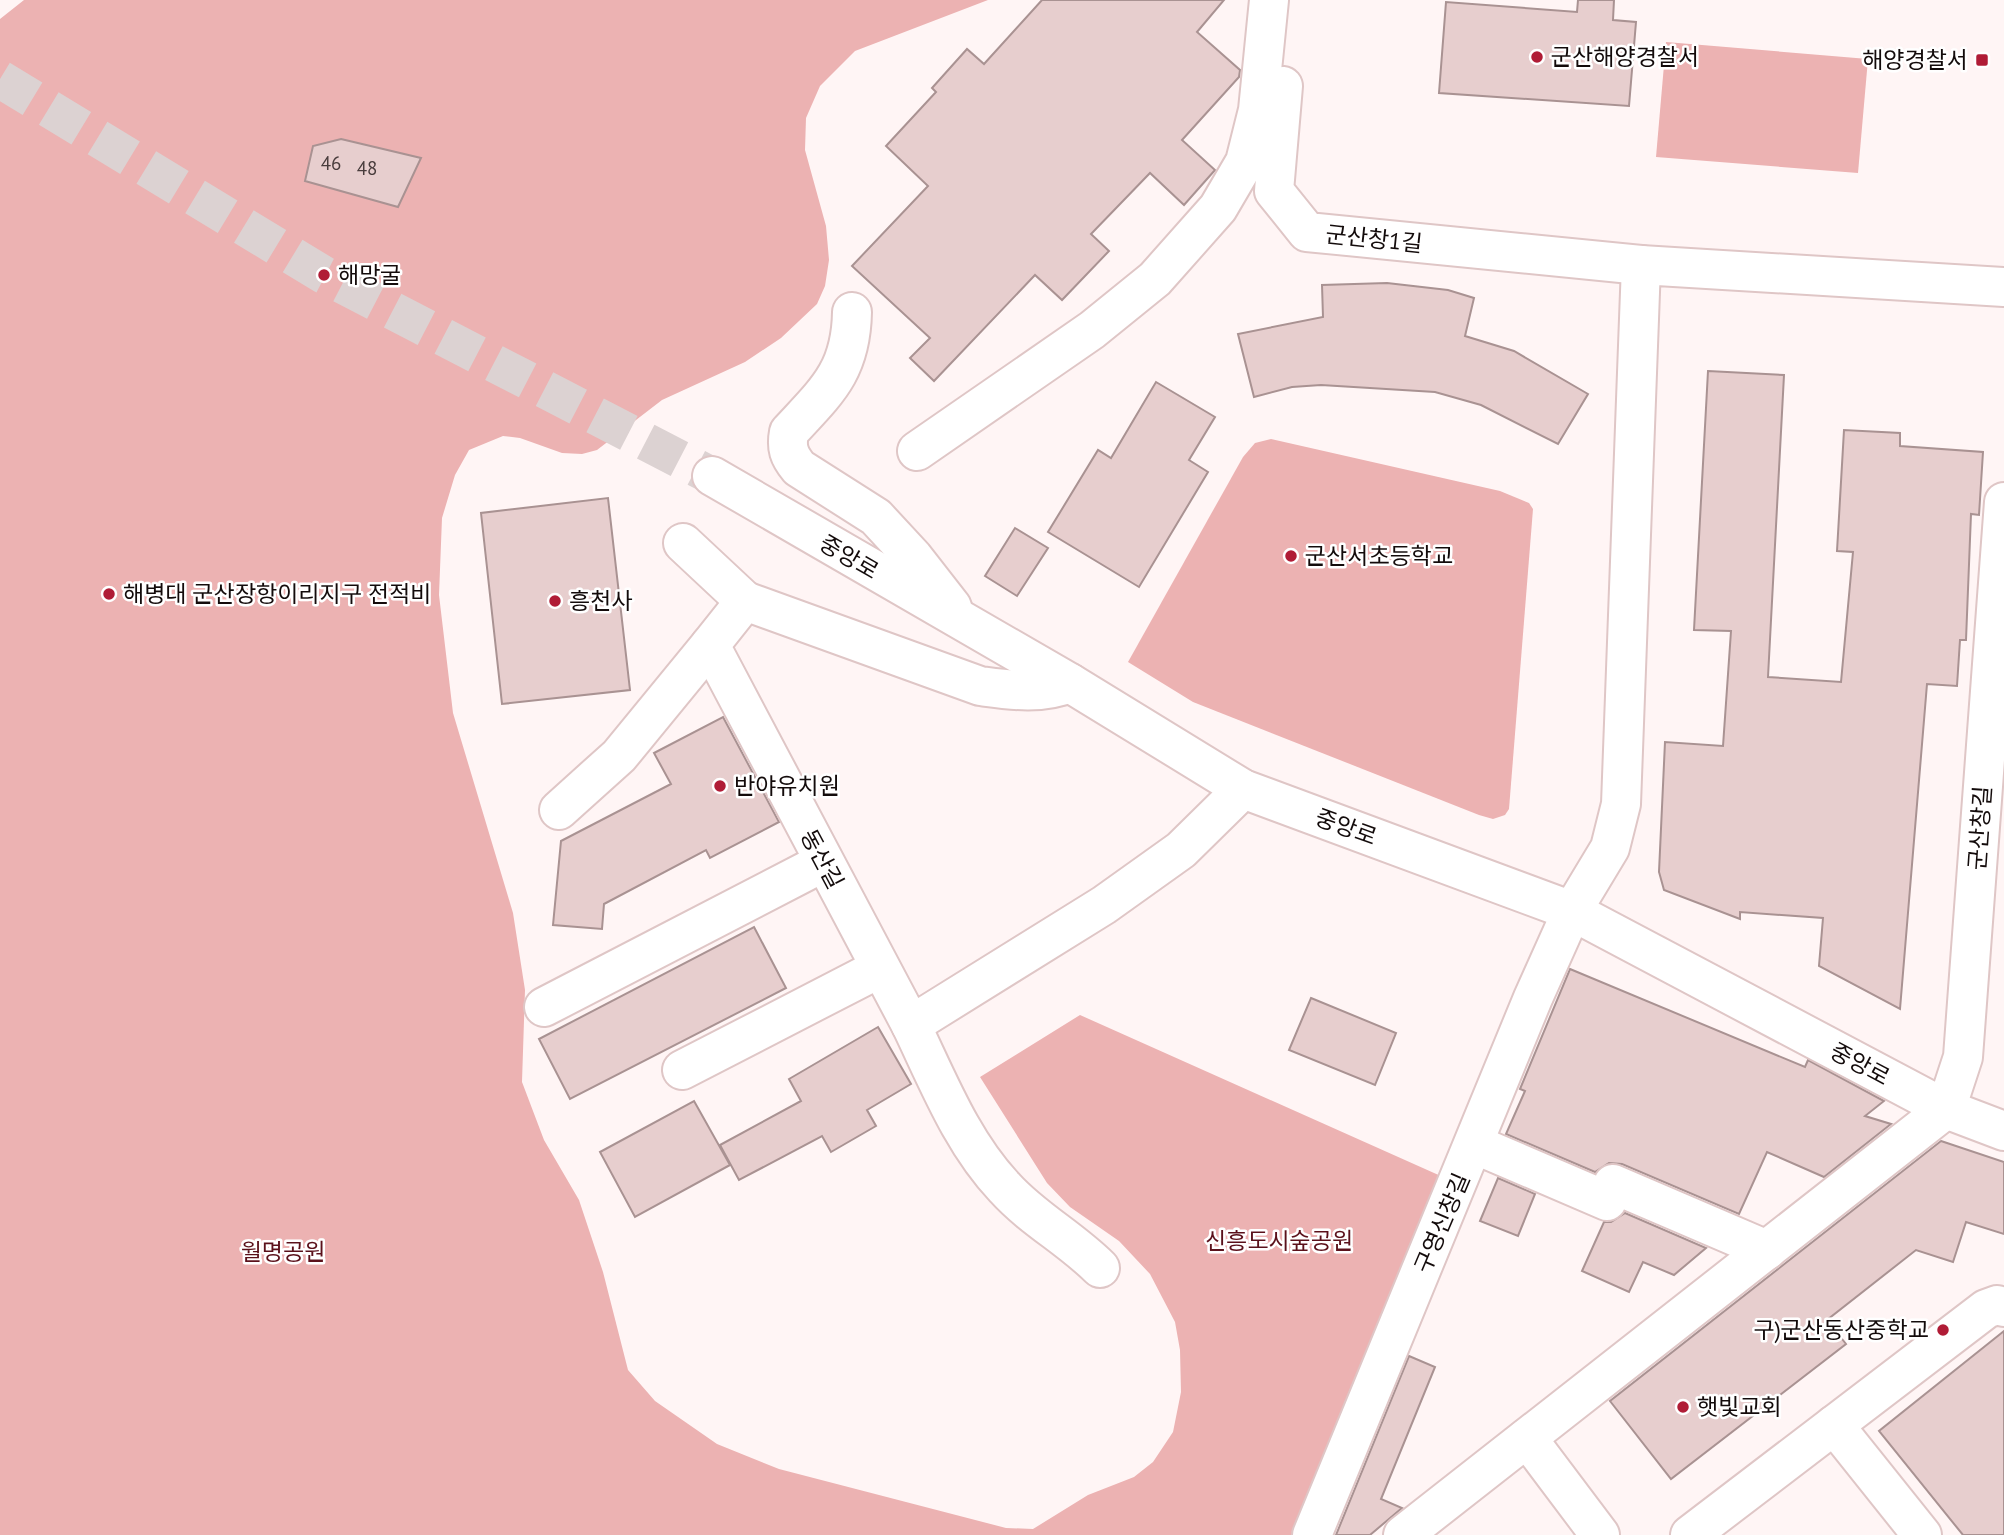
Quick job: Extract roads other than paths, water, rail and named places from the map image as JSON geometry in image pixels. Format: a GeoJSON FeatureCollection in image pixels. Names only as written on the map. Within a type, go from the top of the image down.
{"type":"FeatureCollection","features":[{"type":"Feature","properties":{"kind":"street"},"geometry":{"type":"LineString","coordinates":[[916,451],[1092,330],[1155,279],[1218,208],[1245,162],[1258,110],[1269,0]]}},
{"type":"Feature","properties":{"kind":"street","name":"군산창1길"},"geometry":{"type":"LineString","coordinates":[[1290,0],[1275,191],[1307,232],[1642,265],[2004,287]]}},
{"type":"Feature","properties":{"kind":"street","name":"구영신창길"},"geometry":{"type":"LineString","coordinates":[[1312,1535],[1572,911],[1610,848],[1621,804],[1642,265]]}},
{"type":"Feature","properties":{"kind":"street"},"geometry":{"type":"LineString","coordinates":[[852,312],[852,336],[842,368],[789,432],[786,446],[799,468],[876,517],[913,556],[964,623]]}},
{"type":"Feature","properties":{"kind":"street","name":"중앙로"},"geometry":{"type":"LineString","coordinates":[[712,477],[1070,683],[1243,789],[1572,911],[1946,1109],[2004,1131]]}},
{"type":"Feature","properties":{"kind":"street","name":"군산창길"},"geometry":{"type":"LineString","coordinates":[[1946,1109],[1963,1057],[2004,502]]}},
{"type":"Feature","properties":{"kind":"street"},"geometry":{"type":"LineString","coordinates":[[683,543],[745,601],[980,686],[1020,691],[1058,688],[1070,683]]}},
{"type":"Feature","properties":{"kind":"street"},"geometry":{"type":"LineString","coordinates":[[559,810],[619,756],[745,601]]}},
{"type":"Feature","properties":{"kind":"street","name":"동산길"},"geometry":{"type":"LineString","coordinates":[[710,645],[911,1025],[970,1143],[1004,1187],[1033,1215],[1081,1249],[1100,1268]]}},
{"type":"Feature","properties":{"kind":"street"},"geometry":{"type":"LineString","coordinates":[[911,1025],[1104,905],[1181,850],[1243,789]]}},
{"type":"Feature","properties":{"kind":"street"},"geometry":{"type":"LineString","coordinates":[[544,1007],[824,862]]}},
{"type":"Feature","properties":{"kind":"street"},"geometry":{"type":"LineString","coordinates":[[682,1070],[880,968]]}},
{"type":"Feature","properties":{"kind":"street"},"geometry":{"type":"LineString","coordinates":[[1403,1535],[1946,1109]]}},
{"type":"Feature","properties":{"kind":"street"},"geometry":{"type":"LineString","coordinates":[[1474,1144],[1607,1201],[1614,1184],[1767,1250]]}},
{"type":"Feature","properties":{"kind":"street"},"geometry":{"type":"LineString","coordinates":[[1690,1535],[1986,1309],[1997,1305],[2004,1307]]}},
{"type":"Feature","properties":{"kind":"street"},"geometry":{"type":"LineString","coordinates":[[1834,1425],[1922,1535]]}},
{"type":"Feature","properties":{"kind":"street"},"geometry":{"type":"LineString","coordinates":[[1527,1438],[1600,1535]]}},
{"type":"Feature","properties":{"kind":"tunnel"},"geometry":{"type":"LineString","coordinates":[[0,79],[324,275],[712,476]]}},
{"type":"Feature","properties":{"kind":"place","name":"군산해양경찰서"},"geometry":{"type":"Point","coordinates":[1537,57]}},
{"type":"Feature","properties":{"kind":"place","name":"해양경찰서"},"geometry":{"type":"Point","coordinates":[1982,60]}},
{"type":"Feature","properties":{"kind":"place","name":"해망굴"},"geometry":{"type":"Point","coordinates":[324,275]}},
{"type":"Feature","properties":{"kind":"place","name":"군산서초등학교"},"geometry":{"type":"Point","coordinates":[1291,556]}},
{"type":"Feature","properties":{"kind":"place","name":"해병대 군산장항이리지구 전적비"},"geometry":{"type":"Point","coordinates":[109,594]}},
{"type":"Feature","properties":{"kind":"place","name":"흥천사"},"geometry":{"type":"Point","coordinates":[555,601]}},
{"type":"Feature","properties":{"kind":"place","name":"반야유치원"},"geometry":{"type":"Point","coordinates":[720,786]}},
{"type":"Feature","properties":{"kind":"place","name":"구)군산동산중학교"},"geometry":{"type":"Point","coordinates":[1943,1330]}},
{"type":"Feature","properties":{"kind":"place","name":"햇빛교회"},"geometry":{"type":"Point","coordinates":[1683,1407]}},
{"type":"Feature","properties":{"kind":"park label","name":"신흥도시숲공원"},"geometry":{"type":"Point","coordinates":[1279,1241]}},
{"type":"Feature","properties":{"kind":"park label","name":"월명공원"},"geometry":{"type":"Point","coordinates":[283,1252]}}]}
